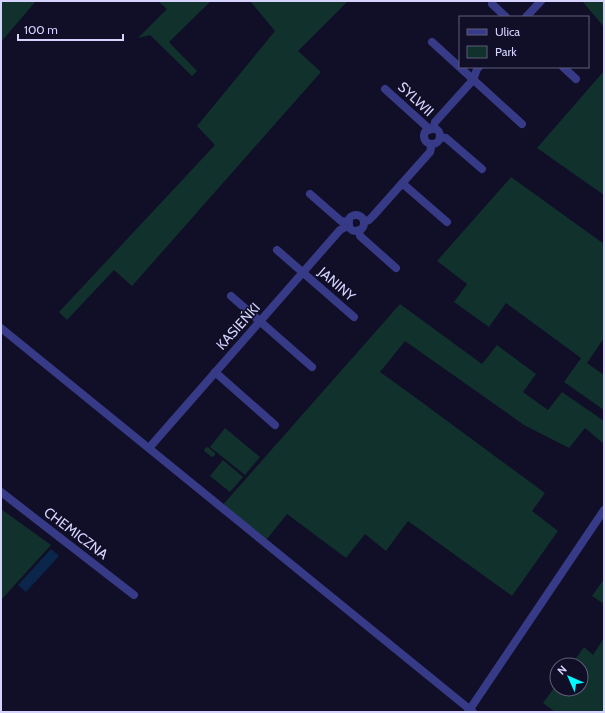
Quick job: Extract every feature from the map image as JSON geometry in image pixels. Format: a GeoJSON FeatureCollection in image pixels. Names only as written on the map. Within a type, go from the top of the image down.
{"type":"FeatureCollection","features":[{"type":"Feature","properties":{"kind":"street"},"geometry":{"type":"LineString","coordinates":[[527,16],[541,1]]}},
{"type":"Feature","properties":{"kind":"street"},"geometry":{"type":"LineString","coordinates":[[492,4],[505,16]]}},
{"type":"Feature","properties":{"kind":"street"},"geometry":{"type":"LineString","coordinates":[[432,42],[459,67]]}},
{"type":"Feature","properties":{"kind":"street"},"geometry":{"type":"LineString","coordinates":[[460,68],[522,124]]}},
{"type":"Feature","properties":{"kind":"street"},"geometry":{"type":"LineString","coordinates":[[431,129],[439,132],[440,137],[438,142],[435,144],[427,142],[425,139],[426,132],[431,129],[435,122],[473,80],[478,68]]}},
{"type":"Feature","properties":{"kind":"street"},"geometry":{"type":"LineString","coordinates":[[564,68],[576,79]]}},
{"type":"Feature","properties":{"kind":"street","name":"SYLWII"},"geometry":{"type":"LineString","coordinates":[[385,89],[431,129]]}},
{"type":"Feature","properties":{"kind":"street"},"geometry":{"type":"LineString","coordinates":[[440,137],[446,138],[482,169]]}},
{"type":"Feature","properties":{"kind":"street"},"geometry":{"type":"LineString","coordinates":[[310,194],[341,221],[349,224],[353,230],[359,230],[364,225],[364,222],[373,216],[430,152],[432,144]]}},
{"type":"Feature","properties":{"kind":"street"},"geometry":{"type":"LineString","coordinates":[[402,183],[446,222]]}},
{"type":"Feature","properties":{"kind":"street"},"geometry":{"type":"LineString","coordinates":[[349,224],[350,218],[357,215],[360,216],[364,222]]}},
{"type":"Feature","properties":{"kind":"street","name":"KASIEŃKI"},"geometry":{"type":"LineString","coordinates":[[149,448],[340,230],[349,224]]}},
{"type":"Feature","properties":{"kind":"street"},"geometry":{"type":"LineString","coordinates":[[359,230],[360,236],[396,268]]}},
{"type":"Feature","properties":{"kind":"street","name":"JANINY"},"geometry":{"type":"LineString","coordinates":[[277,250],[354,316]]}},
{"type":"Feature","properties":{"kind":"street"},"geometry":{"type":"LineString","coordinates":[[230,296],[312,367]]}},
{"type":"Feature","properties":{"kind":"street"},"geometry":{"type":"LineString","coordinates":[[1,328],[470,711],[604,510]]}},
{"type":"Feature","properties":{"kind":"street"},"geometry":{"type":"LineString","coordinates":[[215,372],[274,425]]}},
{"type":"Feature","properties":{"kind":"street","name":"CHEMICZNA"},"geometry":{"type":"LineString","coordinates":[[1,492],[134,594]]}},
{"type":"Feature","properties":{"kind":"green space"},"geometry":{"type":"Polygon","coordinates":[[[1,1],[36,1],[1,42],[1,1]]]}},
{"type":"Feature","properties":{"kind":"green space"},"geometry":{"type":"Polygon","coordinates":[[[211,1],[169,42],[197,71],[192,76],[150,35],[138,38],[167,9],[159,2],[211,1]]]}},
{"type":"Feature","properties":{"kind":"green space"},"geometry":{"type":"Polygon","coordinates":[[[250,1],[348,1],[298,51],[321,72],[132,286],[114,270],[67,320],[59,312],[215,145],[197,126],[275,31],[250,1]]]}},
{"type":"Feature","properties":{"kind":"green space"},"geometry":{"type":"Polygon","coordinates":[[[582,1],[604,1],[604,27],[582,1]]]}},
{"type":"Feature","properties":{"kind":"green space"},"geometry":{"type":"Polygon","coordinates":[[[604,71],[604,195],[537,148],[604,71]]]}},
{"type":"Feature","properties":{"kind":"green space"},"geometry":{"type":"Polygon","coordinates":[[[511,177],[604,244],[604,338],[587,363],[604,375],[604,410],[564,382],[581,358],[506,303],[489,327],[454,302],[467,284],[437,261],[511,177]]]}},
{"type":"Feature","properties":{"kind":"green space"},"geometry":{"type":"Polygon","coordinates":[[[400,304],[482,364],[497,345],[536,374],[523,392],[548,410],[562,392],[604,421],[604,444],[585,428],[569,448],[524,425],[405,341],[380,372],[545,493],[532,511],[558,531],[512,596],[408,521],[386,551],[365,534],[346,558],[287,514],[263,542],[221,507],[400,304]]]}},
{"type":"Feature","properties":{"kind":"green space"},"geometry":{"type":"Polygon","coordinates":[[[225,428],[260,457],[245,475],[210,447],[225,428]]]}},
{"type":"Feature","properties":{"kind":"green space"},"geometry":{"type":"Polygon","coordinates":[[[208,447],[215,453],[213,457],[204,451],[205,448],[208,447]]]}},
{"type":"Feature","properties":{"kind":"green space"},"geometry":{"type":"Polygon","coordinates":[[[223,460],[243,477],[230,492],[210,476],[223,460]]]}},
{"type":"Feature","properties":{"kind":"green space"},"geometry":{"type":"Polygon","coordinates":[[[1,509],[51,545],[1,600],[1,509]]]}},
{"type":"Feature","properties":{"kind":"green space"},"geometry":{"type":"Polygon","coordinates":[[[604,579],[604,604],[592,596],[604,579]]]}},
{"type":"Feature","properties":{"kind":"green space"},"geometry":{"type":"Polygon","coordinates":[[[604,638],[604,712],[555,712],[543,703],[549,695],[549,697],[589,697],[589,657],[577,657],[584,647],[593,655],[604,638]]]}},
{"type":"Feature","properties":{"kind":"water"},"geometry":{"type":"Polygon","coordinates":[[[51,549],[59,556],[26,592],[18,585],[51,549]]]}}]}
